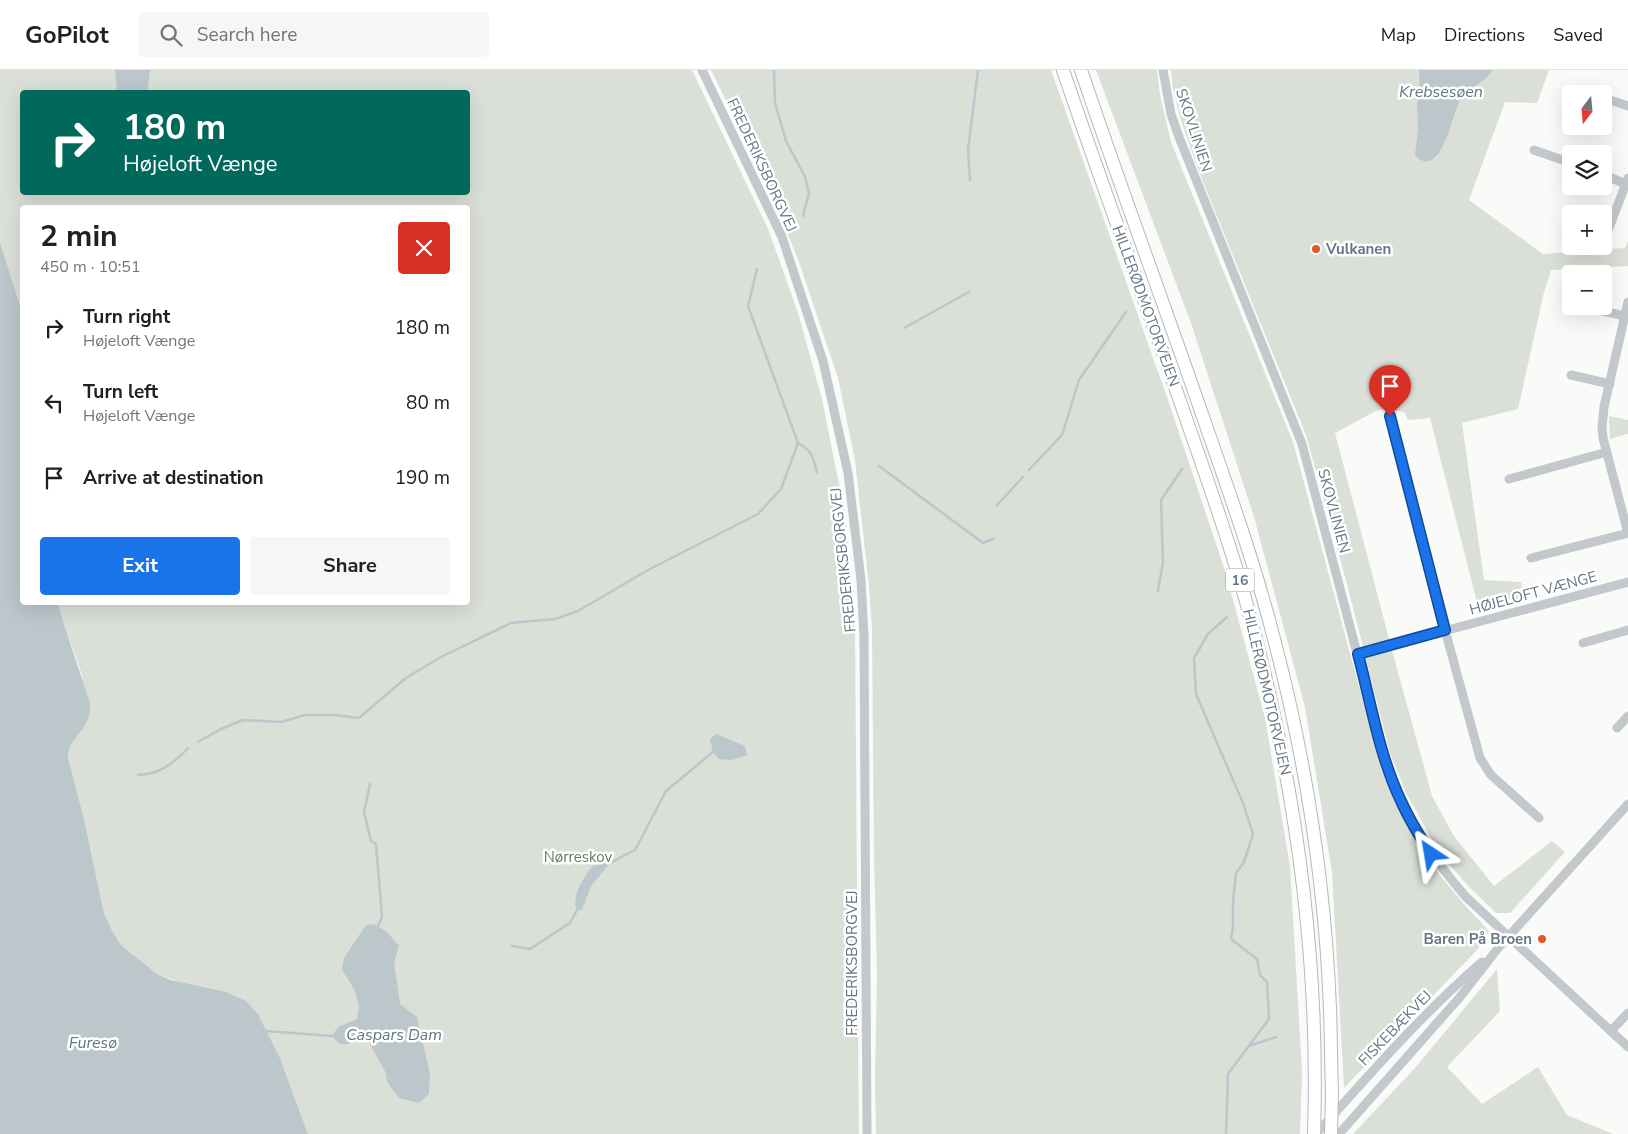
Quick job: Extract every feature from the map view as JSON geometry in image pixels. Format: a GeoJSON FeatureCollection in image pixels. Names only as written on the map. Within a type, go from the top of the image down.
{"type":"FeatureCollection","features":[{"type":"Feature","properties":{"kind":"highway","name":"HILLERØDMOTORVEJEN"},"geometry":{"type":"LineString","coordinates":[[1063,70],[1220,518],[1245,596],[1276,718],[1290,791],[1308,928],[1314,1009],[1315,1134]]}},
{"type":"Feature","properties":{"kind":"highway","name":"HILLERØDMOTORVEJEN"},"geometry":{"type":"LineString","coordinates":[[1080,70],[1236,510],[1273,635],[1292,715],[1317,860],[1324,930],[1330,1007],[1331,1134]]}},
{"type":"Feature","properties":{"kind":"street","name":"FREDERIKSBORGVEJ"},"geometry":{"type":"LineString","coordinates":[[702,70],[782,238],[823,362],[848,473],[861,580],[864,636],[867,1134]]}},
{"type":"Feature","properties":{"kind":"street","name":"SKOVLINIEN"},"geometry":{"type":"LineString","coordinates":[[1163,70],[1171,114],[1179,137],[1302,444],[1384,756],[1400,799],[1420,837],[1442,870],[1466,897],[1628,1047]]}},
{"type":"Feature","properties":{"kind":"street"},"geometry":{"type":"LineString","coordinates":[[1612,101],[1628,106]]}},
{"type":"Feature","properties":{"kind":"street"},"geometry":{"type":"LineString","coordinates":[[1534,150],[1562,161]]}},
{"type":"Feature","properties":{"kind":"street"},"geometry":{"type":"LineString","coordinates":[[1612,177],[1627,181],[1612,220]]}},
{"type":"Feature","properties":{"kind":"street"},"geometry":{"type":"LineString","coordinates":[[1531,558],[1628,533],[1602,426],[1604,407],[1628,302]]}},
{"type":"Feature","properties":{"kind":"street"},"geometry":{"type":"LineString","coordinates":[[1612,313],[1624,316]]}},
{"type":"Feature","properties":{"kind":"street"},"geometry":{"type":"LineString","coordinates":[[1571,375],[1610,384]]}},
{"type":"Feature","properties":{"kind":"street"},"geometry":{"type":"LineString","coordinates":[[1390,416],[1480,758],[1491,775],[1539,818]]}},
{"type":"Feature","properties":{"kind":"street"},"geometry":{"type":"LineString","coordinates":[[1509,479],[1607,452]]}},
{"type":"Feature","properties":{"kind":"street","name":"HØJELOFT VÆNGE"},"geometry":{"type":"LineString","coordinates":[[1358,654],[1628,582]]}},
{"type":"Feature","properties":{"kind":"street"},"geometry":{"type":"LineString","coordinates":[[1583,643],[1628,630]]}},
{"type":"Feature","properties":{"kind":"street"},"geometry":{"type":"LineString","coordinates":[[1617,728],[1628,716]]}},
{"type":"Feature","properties":{"kind":"street","name":"FISKEBÆKVEJ"},"geometry":{"type":"LineString","coordinates":[[1339,1134],[1460,997],[1499,947],[1628,804]]}},
{"type":"Feature","properties":{"kind":"street","name":"FISKEBÆKVEJ"},"geometry":{"type":"LineString","coordinates":[[1315,1134],[1368,1075],[1457,984],[1499,947]]}},
{"type":"Feature","properties":{"kind":"street"},"geometry":{"type":"LineString","coordinates":[[1611,1031],[1628,1012]]}},
{"type":"Feature","properties":{"kind":"green space","name":"Nørreskov"},"geometry":{"type":"Polygon","coordinates":[[[0,70],[692,70],[769,231],[798,313],[822,399],[846,519],[855,632],[859,1134],[308,1134],[280,1058],[258,1014],[157,974],[121,945],[111,931],[104,913],[84,819],[68,759],[71,744],[86,724],[82,675],[59,605],[470,605],[470,205],[20,205],[20,306],[0,242],[0,70]]]}},
{"type":"Feature","properties":{"kind":"green space"},"geometry":{"type":"Polygon","coordinates":[[[711,70],[1051,70],[1168,400],[1226,574],[1265,718],[1290,866],[1302,1072],[1300,1134],[876,1134],[877,973],[872,630],[855,460],[838,378],[799,262],[773,197],[711,70]]]}},
{"type":"Feature","properties":{"kind":"green space"},"geometry":{"type":"Polygon","coordinates":[[[1096,70],[1157,70],[1160,95],[1171,142],[1293,442],[1382,772],[1399,811],[1428,859],[1451,889],[1489,931],[1476,951],[1344,1088],[1332,872],[1305,707],[1254,517],[1191,323],[1096,70]]]}},
{"type":"Feature","properties":{"kind":"green space"},"geometry":{"type":"Polygon","coordinates":[[[1171,70],[1549,70],[1537,103],[1505,102],[1469,200],[1543,254],[1562,253],[1562,255],[1612,255],[1612,249],[1625,248],[1628,241],[1628,266],[1562,265],[1562,269],[1551,270],[1544,292],[1518,409],[1462,423],[1484,580],[1521,582],[1524,599],[1479,610],[1430,418],[1408,420],[1404,412],[1387,408],[1376,411],[1335,433],[1432,796],[1454,836],[1494,886],[1552,841],[1565,852],[1510,913],[1496,913],[1469,887],[1439,852],[1406,793],[1390,753],[1347,584],[1306,435],[1203,182],[1182,124],[1173,90],[1171,70]]]}},
{"type":"Feature","properties":{"kind":"green space"},"geometry":{"type":"Polygon","coordinates":[[[1609,416],[1628,420],[1628,434],[1610,439],[1609,416]]]}},
{"type":"Feature","properties":{"kind":"green space"},"geometry":{"type":"Polygon","coordinates":[[[1497,969],[1500,1011],[1447,1067],[1482,1104],[1538,1067],[1567,1115],[1613,1134],[1353,1134],[1416,1067],[1497,969]]]}},
{"type":"Feature","properties":{"kind":"water"},"geometry":{"type":"Polygon","coordinates":[[[115,70],[150,70],[148,90],[117,90],[115,70]]]}},
{"type":"Feature","properties":{"kind":"water","name":"Krebsesøen"},"geometry":{"type":"Polygon","coordinates":[[[1419,70],[1492,70],[1461,99],[1443,147],[1431,160],[1424,161],[1418,159],[1415,154],[1418,129],[1417,104],[1420,94],[1419,70]]]}},
{"type":"Feature","properties":{"kind":"water","name":"Furesø"},"geometry":{"type":"Polygon","coordinates":[[[0,242],[20,306],[20,605],[59,605],[90,703],[90,713],[83,728],[70,747],[68,758],[84,819],[104,913],[121,945],[157,974],[171,980],[226,992],[246,1001],[258,1014],[280,1058],[308,1134],[0,1134],[0,242]]]}},
{"type":"Feature","properties":{"kind":"water"},"geometry":{"type":"Polygon","coordinates":[[[716,734],[745,746],[747,755],[732,760],[719,759],[713,752],[710,739],[716,734]]]}},
{"type":"Feature","properties":{"kind":"water"},"geometry":{"type":"Polygon","coordinates":[[[602,862],[610,863],[591,886],[582,910],[577,910],[576,900],[581,883],[591,868],[602,862]]]}},
{"type":"Feature","properties":{"kind":"water","name":"Caspars Dam"},"geometry":{"type":"Polygon","coordinates":[[[374,924],[387,932],[399,946],[394,962],[400,1004],[417,1017],[430,1074],[429,1094],[419,1103],[399,1098],[387,1081],[386,1073],[365,1035],[356,1036],[348,1044],[339,1044],[332,1036],[338,1027],[357,1019],[359,1006],[355,991],[342,969],[344,958],[366,925],[374,924]]]}},
{"type":"Feature","properties":{"kind":"waterway"},"geometry":{"type":"LineString","coordinates":[[774,70],[775,103],[786,141],[805,177],[809,193],[803,216]]}},
{"type":"Feature","properties":{"kind":"waterway"},"geometry":{"type":"LineString","coordinates":[[970,180],[968,150],[978,70]]}},
{"type":"Feature","properties":{"kind":"waterway"},"geometry":{"type":"LineString","coordinates":[[757,269],[748,306],[798,443]]}},
{"type":"Feature","properties":{"kind":"waterway"},"geometry":{"type":"LineString","coordinates":[[904,328],[969,292]]}},
{"type":"Feature","properties":{"kind":"waterway"},"geometry":{"type":"LineString","coordinates":[[1029,470],[1062,435],[1079,380],[1126,312]]}},
{"type":"Feature","properties":{"kind":"waterway"},"geometry":{"type":"LineString","coordinates":[[198,742],[221,729],[243,720],[281,722],[305,715],[334,715],[359,718],[406,678],[439,658],[511,623],[555,619],[578,611],[648,570],[758,514],[781,489],[798,443],[811,455],[817,472]]}},
{"type":"Feature","properties":{"kind":"waterway"},"geometry":{"type":"LineString","coordinates":[[879,466],[983,543],[993,539]]}},
{"type":"Feature","properties":{"kind":"waterway"},"geometry":{"type":"LineString","coordinates":[[1158,591],[1163,562],[1161,500],[1182,469]]}},
{"type":"Feature","properties":{"kind":"waterway"},"geometry":{"type":"LineString","coordinates":[[997,505],[1023,477]]}},
{"type":"Feature","properties":{"kind":"waterway"},"geometry":{"type":"LineString","coordinates":[[1226,1134],[1228,1074],[1269,1019],[1267,982],[1260,975],[1257,959],[1231,939],[1236,873],[1244,862],[1253,834],[1243,803],[1196,694],[1194,658],[1208,634],[1227,617]]}},
{"type":"Feature","properties":{"kind":"waterway"},"geometry":{"type":"LineString","coordinates":[[138,775],[153,773],[166,767],[188,748]]}},
{"type":"Feature","properties":{"kind":"waterway"},"geometry":{"type":"LineString","coordinates":[[610,863],[635,850],[666,791],[713,752]]}},
{"type":"Feature","properties":{"kind":"waterway"},"geometry":{"type":"LineString","coordinates":[[370,784],[364,812],[371,841],[376,844],[382,917],[378,926]]}},
{"type":"Feature","properties":{"kind":"waterway"},"geometry":{"type":"LineString","coordinates":[[512,946],[530,949],[570,923],[577,910]]}},
{"type":"Feature","properties":{"kind":"waterway"},"geometry":{"type":"LineString","coordinates":[[266,1031],[332,1036]]}},
{"type":"Feature","properties":{"kind":"waterway"},"geometry":{"type":"LineString","coordinates":[[1249,1046],[1276,1037]]}},
{"type":"Feature","properties":{"kind":"place","name":"Vulkanen"},"geometry":{"type":"Point","coordinates":[1316,249]}},
{"type":"Feature","properties":{"kind":"place","name":"Baren På Broen"},"geometry":{"type":"Point","coordinates":[1542,939]}},
{"type":"Feature","properties":{"kind":"route"},"geometry":{"type":"LineString","coordinates":[[1390,416],[1445,630],[1358,654],[1384,756],[1394,784],[1410,819],[1431,854]]}}]}
